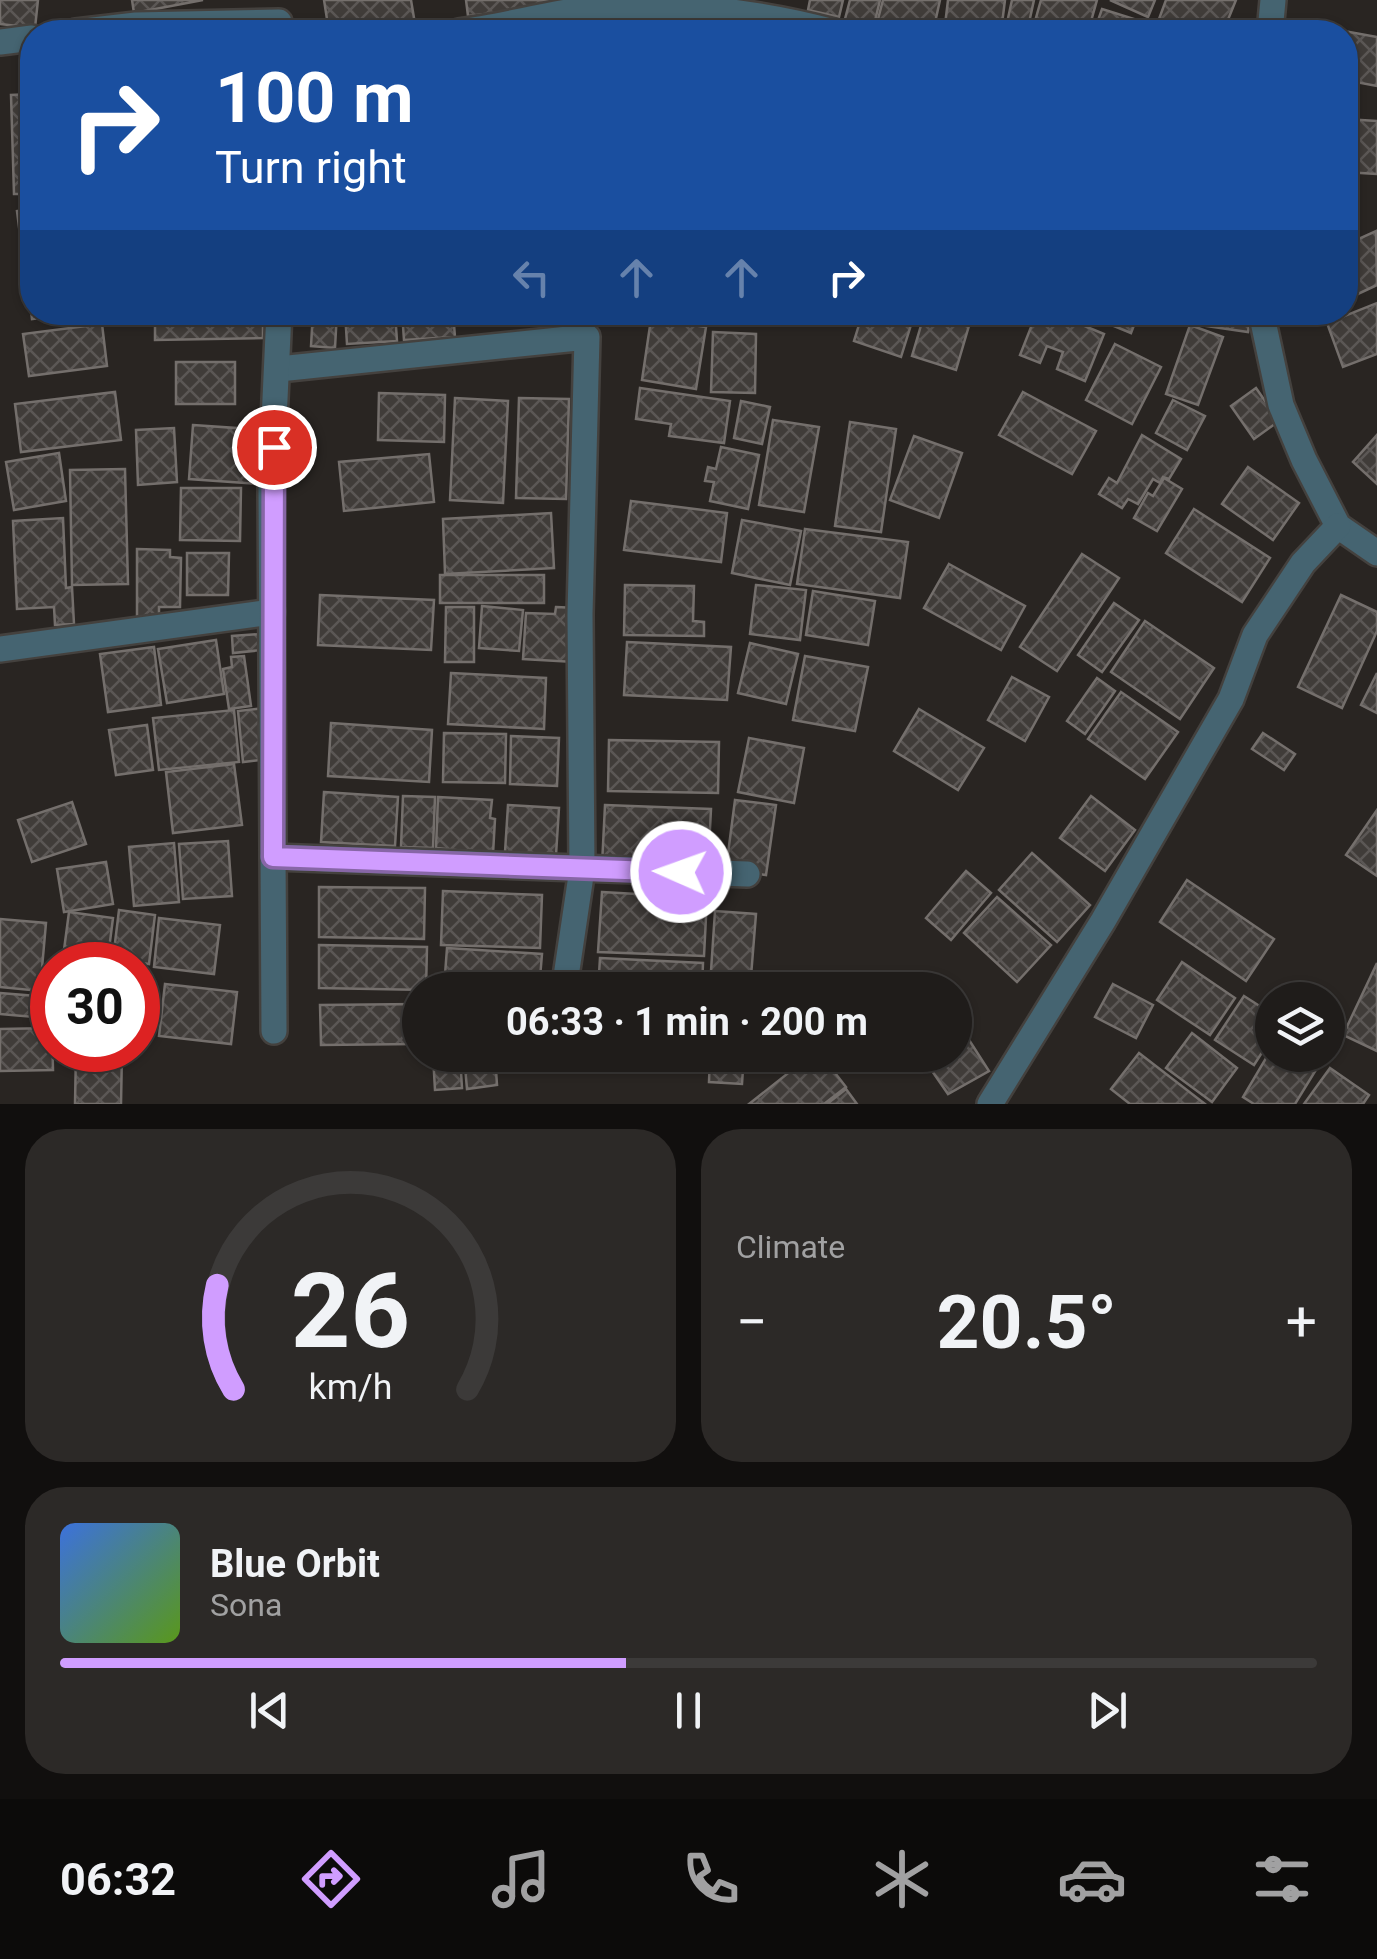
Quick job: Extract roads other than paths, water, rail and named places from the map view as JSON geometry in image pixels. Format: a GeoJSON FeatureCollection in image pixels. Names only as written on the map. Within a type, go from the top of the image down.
{"type":"FeatureCollection","features":[{"type":"Feature","properties":{"kind":"street"},"geometry":{"type":"LineString","coordinates":[[510,20],[574,5],[779,8],[806,20]]}},
{"type":"Feature","properties":{"kind":"street"},"geometry":{"type":"LineString","coordinates":[[237,20],[278,18]]}},
{"type":"Feature","properties":{"kind":"street"},"geometry":{"type":"LineString","coordinates":[[274,1031],[271,486],[279,325]]}},
{"type":"Feature","properties":{"kind":"street"},"geometry":{"type":"LineString","coordinates":[[1263,325],[1280,405],[1338,526],[1377,553]]}},
{"type":"Feature","properties":{"kind":"street"},"geometry":{"type":"LineString","coordinates":[[278,369],[587,337],[580,614],[582,869],[567,972]]}},
{"type":"Feature","properties":{"kind":"street"},"geometry":{"type":"LineString","coordinates":[[990,1104],[1103,921],[1231,699],[1256,636],[1303,563],[1338,526]]}},
{"type":"Feature","properties":{"kind":"street"},"geometry":{"type":"LineString","coordinates":[[0,649],[272,612]]}},
{"type":"Feature","properties":{"kind":"street"},"geometry":{"type":"LineString","coordinates":[[273,857],[747,874]]}}]}
